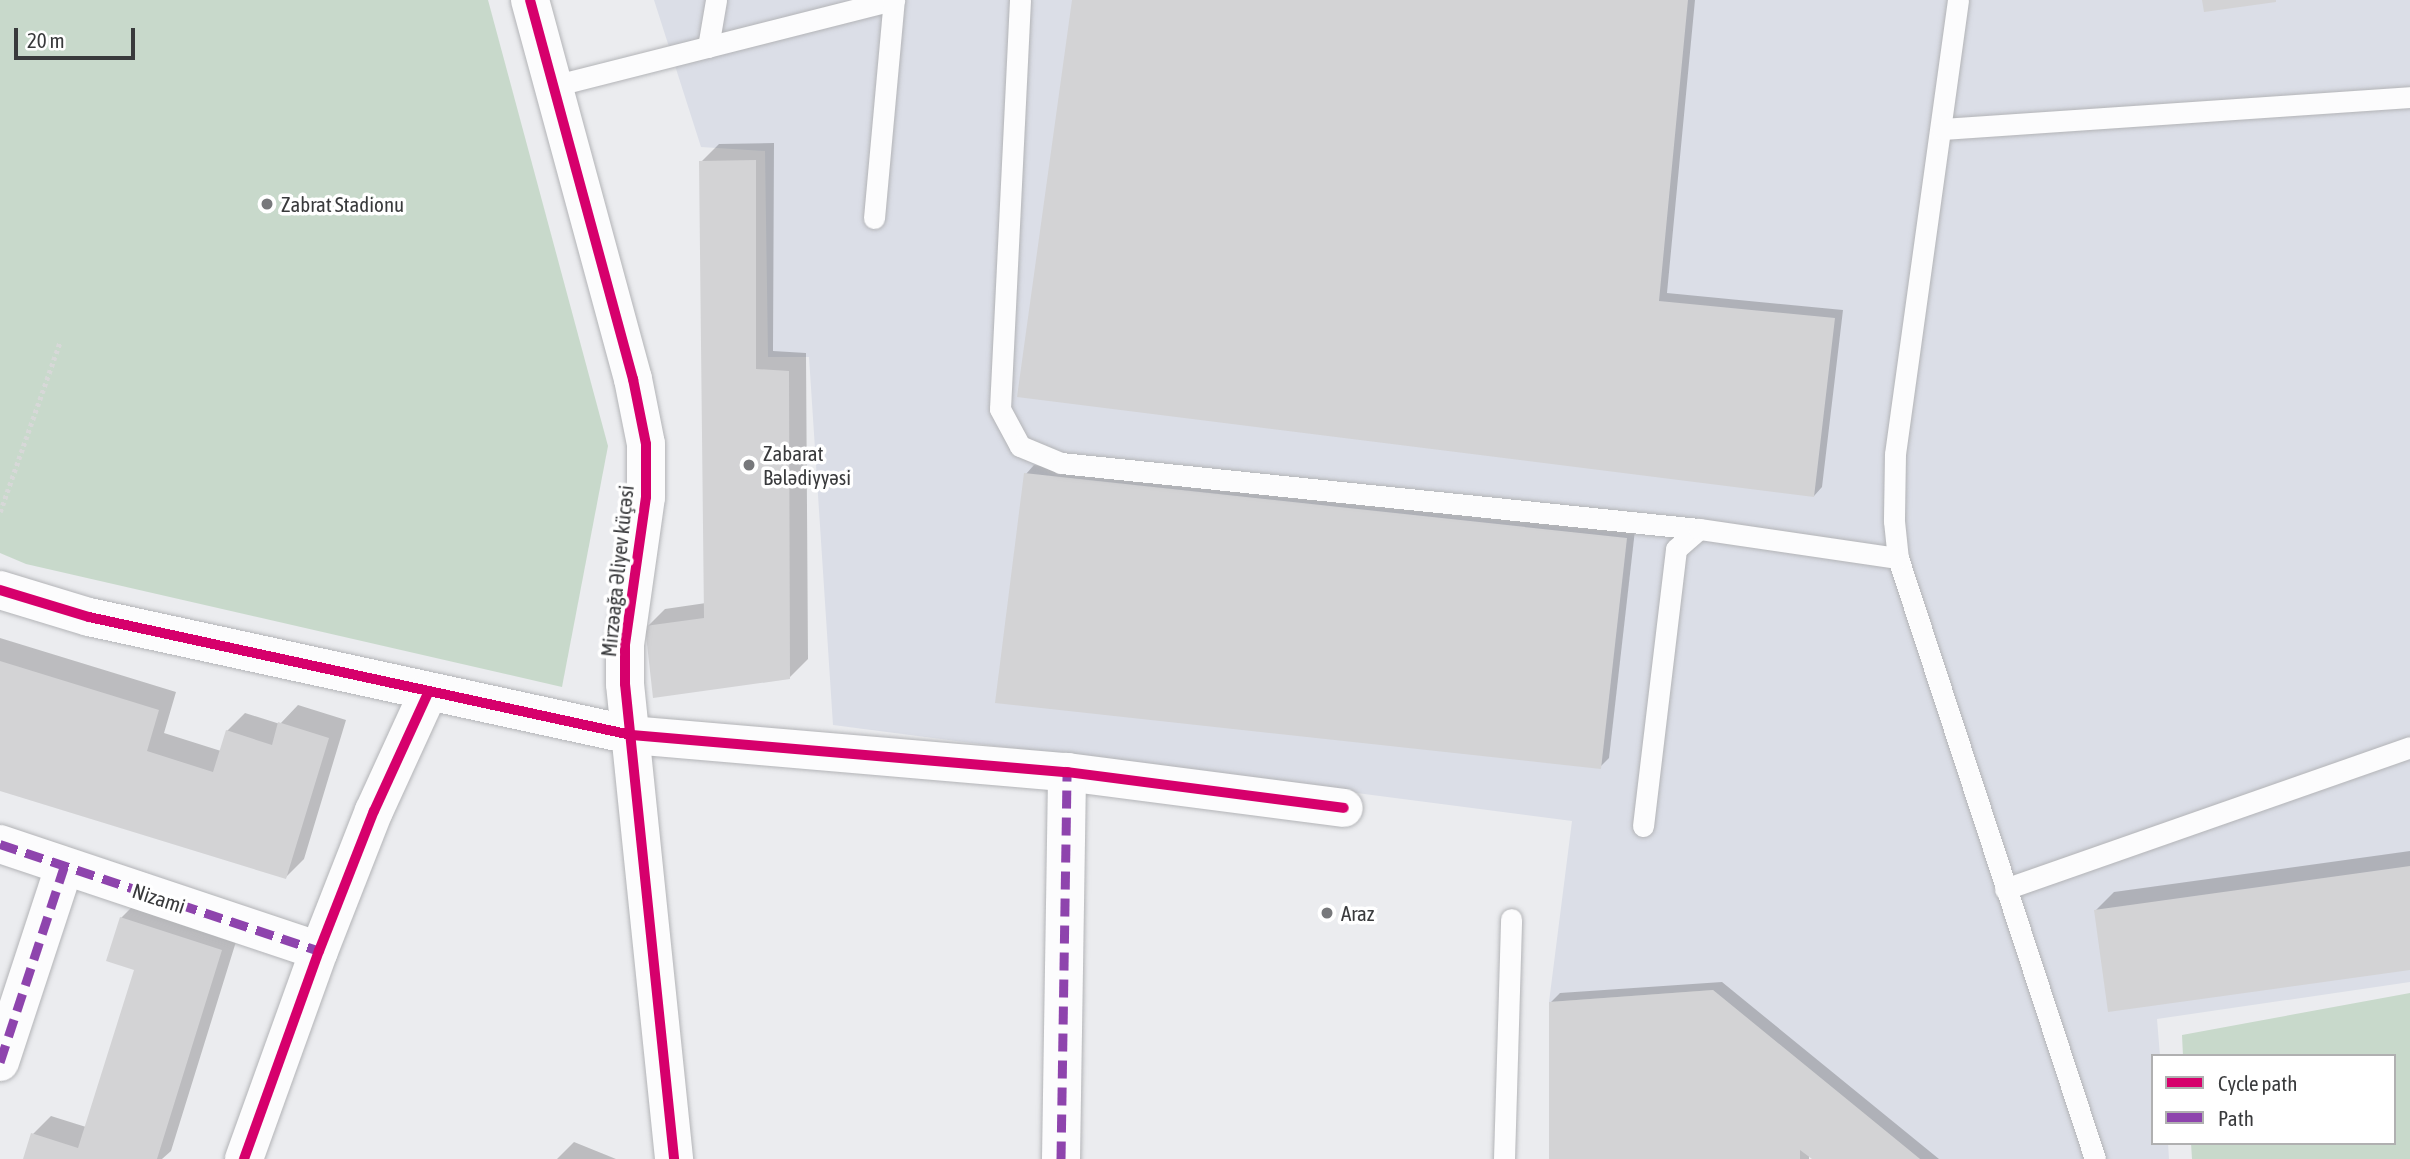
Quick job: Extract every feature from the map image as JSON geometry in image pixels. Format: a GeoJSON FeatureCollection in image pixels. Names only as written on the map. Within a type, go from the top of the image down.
{"type":"FeatureCollection","features":[{"type":"Feature","properties":{"kind":"street","name":"Mirzəağa Əliyev küçəsi"},"geometry":{"type":"LineString","coordinates":[[530,0],[633,379],[646,444],[646,497],[625,645],[631,735],[674,1159]]}},
{"type":"Feature","properties":{"kind":"street"},"geometry":{"type":"LineString","coordinates":[[0,590],[89,617],[428,694],[631,735],[1067,772],[1344,808]]}},
{"type":"Feature","properties":{"kind":"street"},"geometry":{"type":"LineString","coordinates":[[244,1159],[319,951],[374,811],[428,694]]}},
{"type":"Feature","properties":{"kind":"street"},"geometry":{"type":"LineString","coordinates":[[1061,1159],[1067,772]]}},
{"type":"Feature","properties":{"kind":"street","name":"Nizami"},"geometry":{"type":"LineString","coordinates":[[0,844],[319,951]]}},
{"type":"Feature","properties":{"kind":"street"},"geometry":{"type":"LineString","coordinates":[[0,1062],[64,867]]}},
{"type":"Feature","properties":{"kind":"lane"},"geometry":{"type":"LineString","coordinates":[[708,47],[716,0]]}},
{"type":"Feature","properties":{"kind":"lane"},"geometry":{"type":"LineString","coordinates":[[553,86],[894,0],[874,218]]}},
{"type":"Feature","properties":{"kind":"lane"},"geometry":{"type":"LineString","coordinates":[[1020,0],[1000,409],[1020,446],[1061,463],[1699,529],[1898,558]]}},
{"type":"Feature","properties":{"kind":"lane"},"geometry":{"type":"LineString","coordinates":[[1958,0],[1895,454],[1894,521],[1898,558],[2095,1159]]}},
{"type":"Feature","properties":{"kind":"lane"},"geometry":{"type":"LineString","coordinates":[[1942,129],[2410,97]]}},
{"type":"Feature","properties":{"kind":"lane"},"geometry":{"type":"LineString","coordinates":[[1643,826],[1676,549],[1699,529]]}},
{"type":"Feature","properties":{"kind":"lane"},"geometry":{"type":"LineString","coordinates":[[2005,889],[2410,747]]}},
{"type":"Feature","properties":{"kind":"lane"},"geometry":{"type":"LineString","coordinates":[[1504,1159],[1511,919]]}},
{"type":"Feature","properties":{"kind":"path"},"geometry":{"type":"LineString","coordinates":[[0,512],[60,342]]}},
{"type":"Feature","properties":{"kind":"shaded area"},"geometry":{"type":"Polygon","coordinates":[[[654,0],[2410,0],[2410,982],[2157,1019],[2160,1054],[2151,1054],[2151,1145],[2168,1145],[2169,1159],[1920,1159],[1713,990],[1549,1002],[1572,821],[833,725],[809,357],[768,357],[765,151],[701,147],[654,0]]]}},
{"type":"Feature","properties":{"kind":"green space"},"geometry":{"type":"Polygon","coordinates":[[[0,0],[488,0],[608,446],[562,687],[26,564],[0,553],[0,0]]]}},
{"type":"Feature","properties":{"kind":"green space"},"geometry":{"type":"Polygon","coordinates":[[[2410,993],[2410,1159],[2192,1159],[2191,1145],[2396,1145],[2396,1054],[2183,1054],[2182,1035],[2410,993]]]}},
{"type":"Feature","properties":{"kind":"building"},"geometry":{"type":"Polygon","coordinates":[[[1072,0],[1688,0],[1659,301],[1835,318],[1814,497],[1017,397],[1072,0]]]}},
{"type":"Feature","properties":{"kind":"building"},"geometry":{"type":"Polygon","coordinates":[[[2202,0],[2276,0],[2276,2],[2204,12],[2202,0]]]}},
{"type":"Feature","properties":{"kind":"building"},"geometry":{"type":"Polygon","coordinates":[[[756,160],[756,369],[789,371],[790,679],[653,698],[645,626],[704,618],[699,161],[756,160]]]}},
{"type":"Feature","properties":{"kind":"building"},"geometry":{"type":"Polygon","coordinates":[[[1024,473],[1627,538],[1601,769],[995,703],[1024,473]]]}},
{"type":"Feature","properties":{"kind":"building"},"geometry":{"type":"Polygon","coordinates":[[[0,661],[159,710],[147,751],[213,772],[226,730],[272,745],[278,722],[329,738],[286,879],[0,791],[0,661]]]}},
{"type":"Feature","properties":{"kind":"building"},"geometry":{"type":"Polygon","coordinates":[[[2410,866],[2410,970],[2108,1012],[2094,910],[2410,866]]]}},
{"type":"Feature","properties":{"kind":"building"},"geometry":{"type":"Polygon","coordinates":[[[120,917],[222,950],[157,1159],[23,1159],[31,1133],[78,1148],[134,970],[106,961],[120,917]]]}},
{"type":"Feature","properties":{"kind":"building"},"geometry":{"type":"Polygon","coordinates":[[[1713,990],[1920,1159],[1812,1159],[1800,1150],[1800,1159],[1549,1159],[1549,1002],[1713,990]]]}},
{"type":"Feature","properties":{"kind":"marked path"},"geometry":{"type":"LineString","coordinates":[[1061,1159],[1067,772]]}},
{"type":"Feature","properties":{"kind":"marked path"},"geometry":{"type":"LineString","coordinates":[[0,844],[319,951]]}},
{"type":"Feature","properties":{"kind":"marked path"},"geometry":{"type":"LineString","coordinates":[[0,1062],[64,867]]}},
{"type":"Feature","properties":{"kind":"cycle path"},"geometry":{"type":"LineString","coordinates":[[530,0],[633,379],[646,444],[646,497],[625,645],[625,684],[674,1159]]}},
{"type":"Feature","properties":{"kind":"cycle path"},"geometry":{"type":"LineString","coordinates":[[0,590],[89,617],[631,735],[1067,772],[1344,808]]}},
{"type":"Feature","properties":{"kind":"cycle path"},"geometry":{"type":"LineString","coordinates":[[244,1159],[319,951],[374,811],[428,693]]}},
{"type":"Feature","properties":{"kind":"place","name":"Zabrat Stadionu"},"geometry":{"type":"Point","coordinates":[267,204]}},
{"type":"Feature","properties":{"kind":"place","name":"Zabarat Bələdiyyəsi"},"geometry":{"type":"Point","coordinates":[749,465]}},
{"type":"Feature","properties":{"kind":"place","name":"Araz"},"geometry":{"type":"Point","coordinates":[1327,913]}}]}
